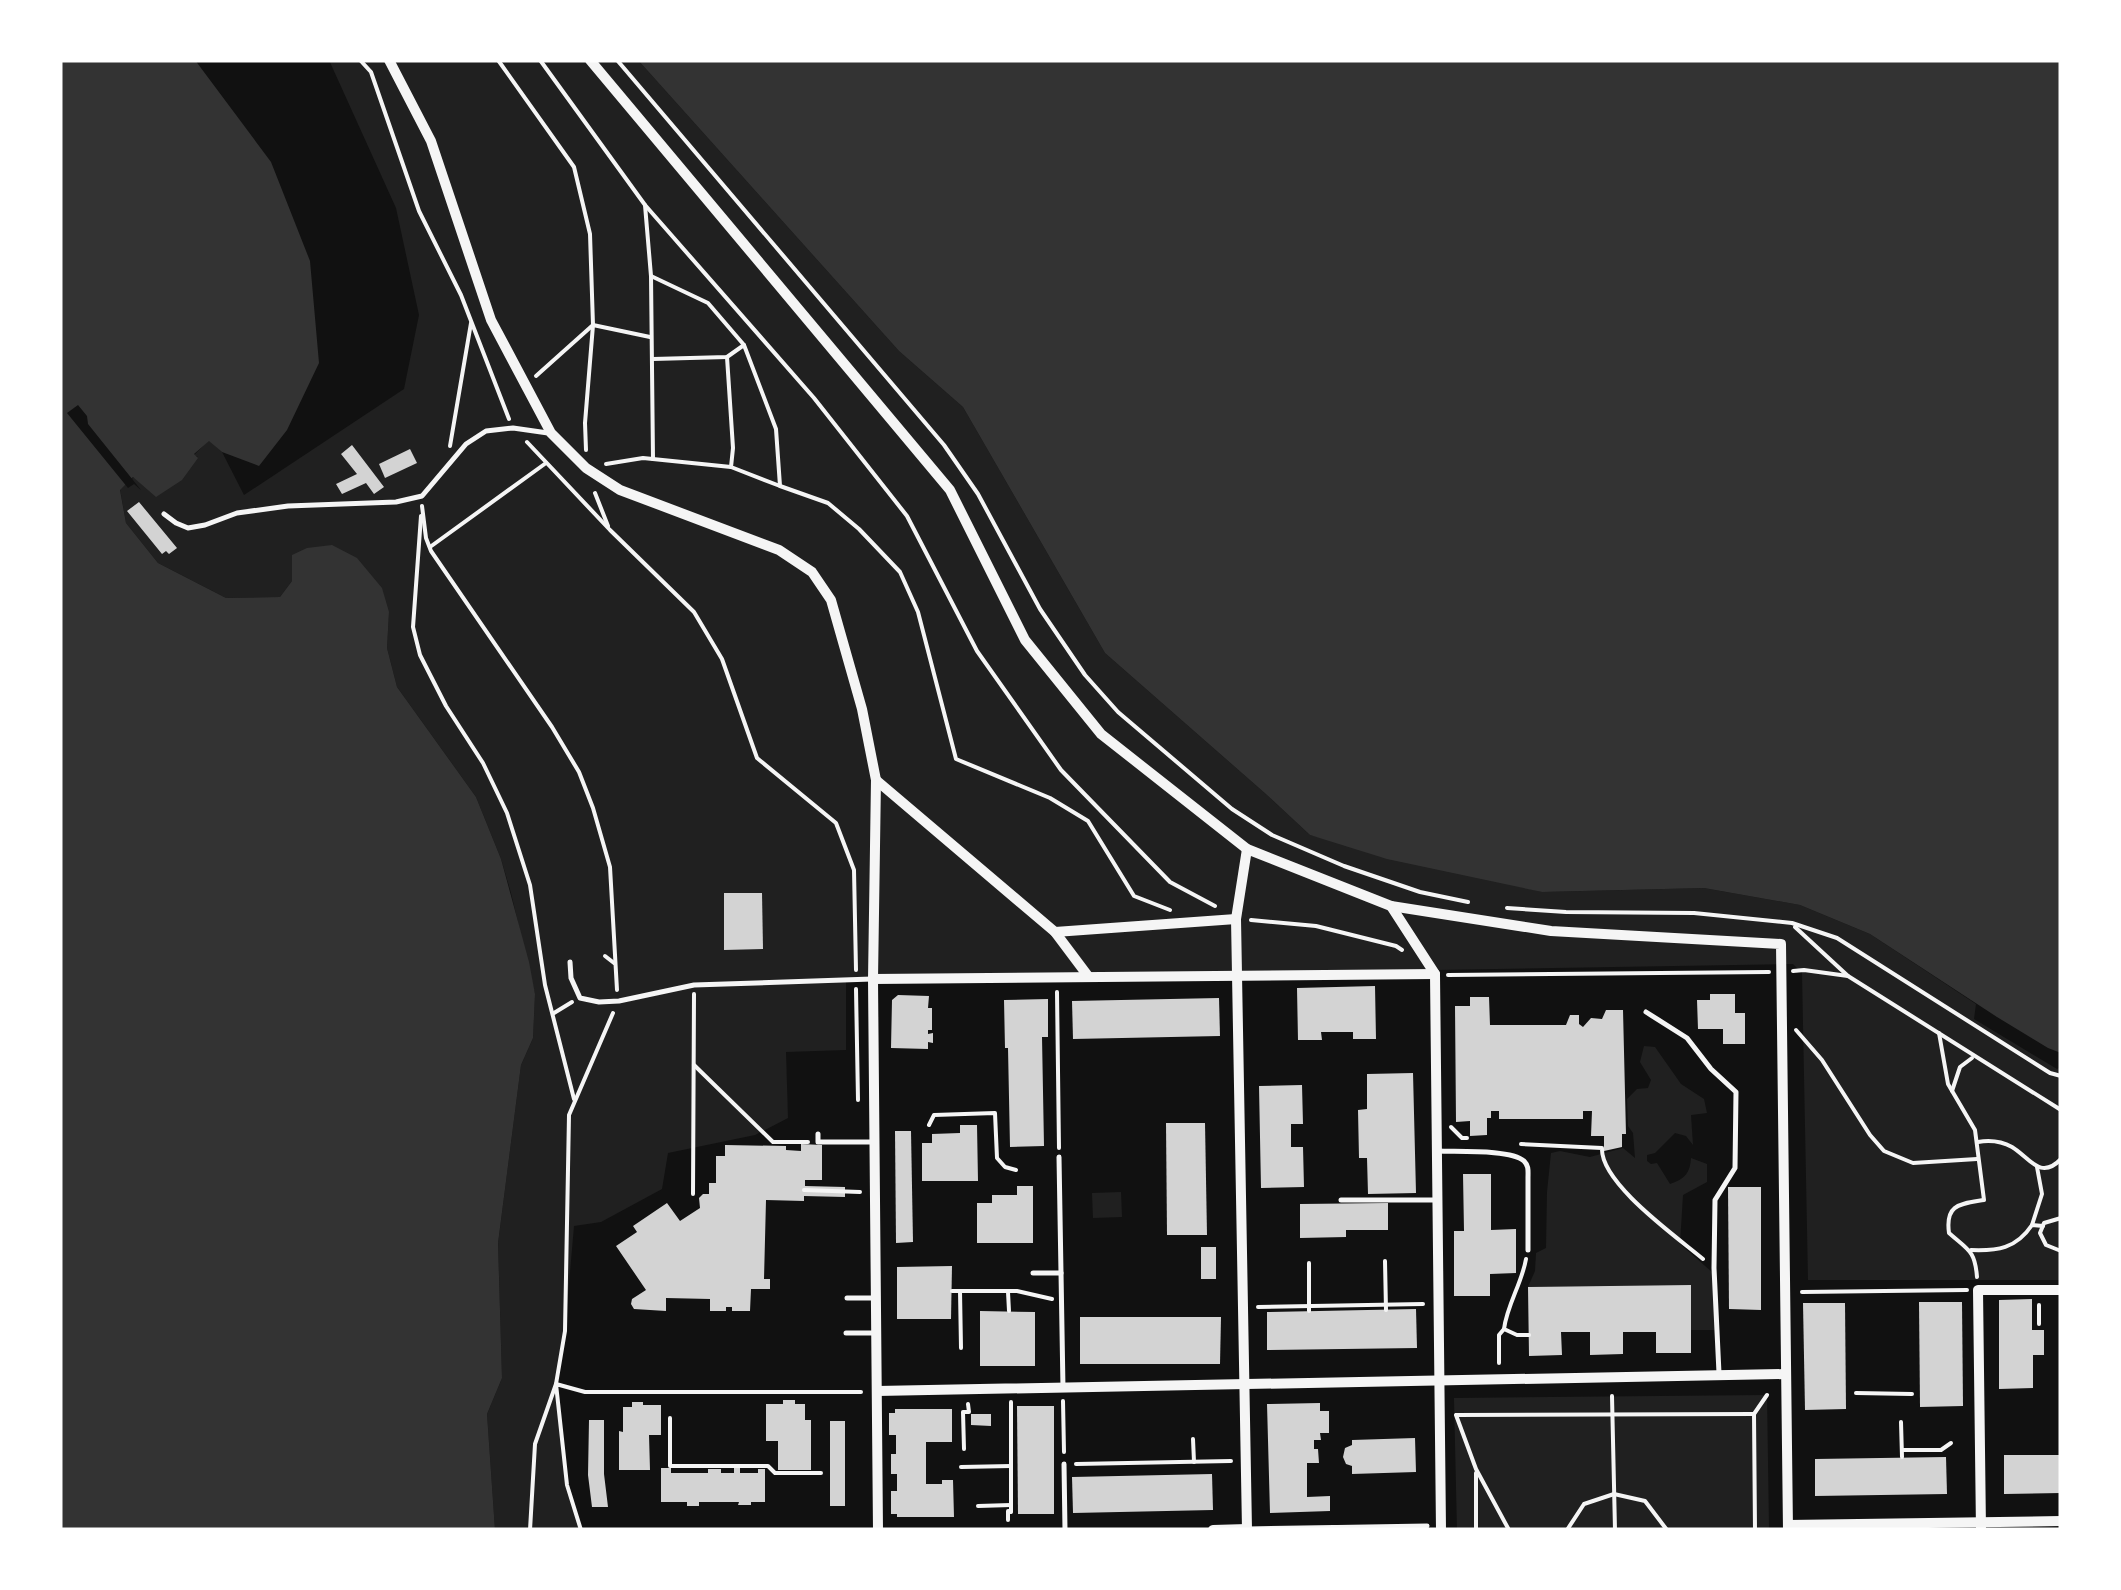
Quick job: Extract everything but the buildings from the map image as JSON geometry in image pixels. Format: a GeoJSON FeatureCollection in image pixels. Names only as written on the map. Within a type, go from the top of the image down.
{"type":"FeatureCollection","features":[{"type":"Feature","properties":{"kind":"street"},"geometry":{"type":"LineString","coordinates":[[590,60],[950,490],[1025,640],[1100,734],[1247,849],[1391,906],[1551,932],[1781,944],[1788,1527],[1981,1526],[2061,1521]]}},
{"type":"Feature","properties":{"kind":"street"},"geometry":{"type":"LineString","coordinates":[[392,61],[431,142],[491,320],[551,434],[586,468],[620,490],[779,550],[812,572],[831,600],[862,709],[876,780],[873,979],[878,1530]]}},
{"type":"Feature","properties":{"kind":"street"},"geometry":{"type":"LineString","coordinates":[[876,780],[1055,932],[1088,976]]}},
{"type":"Feature","properties":{"kind":"street"},"geometry":{"type":"LineString","coordinates":[[1213,1530],[1247,1530],[1236,918],[1247,849]]}},
{"type":"Feature","properties":{"kind":"street"},"geometry":{"type":"LineString","coordinates":[[1391,906],[1435,974],[1442,1530]]}},
{"type":"Feature","properties":{"kind":"street"},"geometry":{"type":"LineString","coordinates":[[1055,932],[1236,918]]}},
{"type":"Feature","properties":{"kind":"street"},"geometry":{"type":"LineString","coordinates":[[873,979],[1435,974]]}},
{"type":"Feature","properties":{"kind":"street"},"geometry":{"type":"LineString","coordinates":[[1981,1526],[1978,1290],[2061,1290]]}},
{"type":"Feature","properties":{"kind":"street"},"geometry":{"type":"LineString","coordinates":[[878,1392],[1786,1374]]}},
{"type":"Feature","properties":{"kind":"lane"},"geometry":{"type":"LineString","coordinates":[[164,514],[188,528],[237,514],[288,506],[396,502],[422,496],[466,444],[486,431],[513,428],[551,434]]}},
{"type":"Feature","properties":{"kind":"lane"},"geometry":{"type":"LineString","coordinates":[[570,962],[571,978],[580,998],[599,1002],[694,985],[873,979]]}},
{"type":"Feature","properties":{"kind":"lane"},"geometry":{"type":"LineString","coordinates":[[1646,1012],[1687,1038],[1711,1070],[1736,1092],[1735,1168],[1715,1200],[1719,1376]]}},
{"type":"Feature","properties":{"kind":"lane"},"geometry":{"type":"LineString","coordinates":[[818,1138],[874,1142]]}},
{"type":"Feature","properties":{"kind":"lane"},"geometry":{"type":"LineString","coordinates":[[1437,1151],[1502,1154],[1528,1166],[1528,1250]]}},
{"type":"Feature","properties":{"kind":"lane"},"geometry":{"type":"LineString","coordinates":[[1059,1157],[1063,1388]]}},
{"type":"Feature","properties":{"kind":"lane"},"geometry":{"type":"LineString","coordinates":[[1341,1200],[1438,1200]]}},
{"type":"Feature","properties":{"kind":"lane"},"geometry":{"type":"LineString","coordinates":[[1033,1273],[1061,1273]]}},
{"type":"Feature","properties":{"kind":"lane"},"geometry":{"type":"LineString","coordinates":[[847,1298],[876,1298]]}},
{"type":"Feature","properties":{"kind":"lane"},"geometry":{"type":"LineString","coordinates":[[846,1333],[877,1333]]}},
{"type":"Feature","properties":{"kind":"lane"},"geometry":{"type":"LineString","coordinates":[[1064,1464],[1065,1530]]}},
{"type":"Feature","properties":{"kind":"lane"},"geometry":{"type":"LineString","coordinates":[[1247,1530],[1427,1526]]}},
{"type":"Feature","properties":{"kind":"path"},"geometry":{"type":"LineString","coordinates":[[498,60],[574,167],[590,234],[594,326],[586,468],[610,530]]}},
{"type":"Feature","properties":{"kind":"path"},"geometry":{"type":"LineString","coordinates":[[540,60],[646,205],[814,398],[907,516],[977,651],[1061,770],[1170,882],[1236,918],[1316,926],[1396,946],[1409,956]]}},
{"type":"Feature","properties":{"kind":"path"},"geometry":{"type":"LineString","coordinates":[[617,60],[944,445],[978,494],[1040,609],[1085,675],[1118,712],[1232,809],[1272,835],[1344,866],[1420,892],[1475,904]]}},
{"type":"Feature","properties":{"kind":"path"},"geometry":{"type":"LineString","coordinates":[[364,61],[419,211],[461,295],[513,428],[694,612],[722,659],[757,758],[836,823],[854,870],[856,980]]}},
{"type":"Feature","properties":{"kind":"path"},"geometry":{"type":"LineString","coordinates":[[646,205],[654,360],[654,459]]}},
{"type":"Feature","properties":{"kind":"path"},"geometry":{"type":"LineString","coordinates":[[651,276],[708,303],[744,345],[776,428],[780,486]]}},
{"type":"Feature","properties":{"kind":"path"},"geometry":{"type":"LineString","coordinates":[[446,466],[471,322]]}},
{"type":"Feature","properties":{"kind":"path"},"geometry":{"type":"LineString","coordinates":[[594,326],[650,337]]}},
{"type":"Feature","properties":{"kind":"path"},"geometry":{"type":"LineString","coordinates":[[526,386],[594,326]]}},
{"type":"Feature","properties":{"kind":"path"},"geometry":{"type":"LineString","coordinates":[[654,360],[727,357],[744,345]]}},
{"type":"Feature","properties":{"kind":"path"},"geometry":{"type":"LineString","coordinates":[[727,357],[733,448],[730,467]]}},
{"type":"Feature","properties":{"kind":"path"},"geometry":{"type":"LineString","coordinates":[[586,468],[644,458],[730,467],[828,503],[900,572],[918,612],[956,759],[1050,798],[1088,821],[1134,896],[1198,920]]}},
{"type":"Feature","properties":{"kind":"path"},"geometry":{"type":"LineString","coordinates":[[430,547],[546,462]]}},
{"type":"Feature","properties":{"kind":"path"},"geometry":{"type":"LineString","coordinates":[[422,496],[430,547],[579,772],[610,867],[618,1001],[570,1115],[564,1330],[556,1384],[534,1444],[530,1530]]}},
{"type":"Feature","properties":{"kind":"path"},"geometry":{"type":"LineString","coordinates":[[422,496],[413,628],[416,642],[446,706],[483,763],[507,813],[530,885],[545,984],[574,1102]]}},
{"type":"Feature","properties":{"kind":"path"},"geometry":{"type":"LineString","coordinates":[[1494,907],[1566,912],[1694,912],[1792,924],[1837,938],[2050,1073],[2061,1076]]}},
{"type":"Feature","properties":{"kind":"path"},"geometry":{"type":"LineString","coordinates":[[1792,924],[1848,976],[2061,1110]]}},
{"type":"Feature","properties":{"kind":"path"},"geometry":{"type":"LineString","coordinates":[[605,956],[614,963]]}},
{"type":"Feature","properties":{"kind":"path"},"geometry":{"type":"LineString","coordinates":[[1448,975],[1804,970],[1848,976]]}},
{"type":"Feature","properties":{"kind":"path"},"geometry":{"type":"LineString","coordinates":[[1056,978],[1059,1157]]}},
{"type":"Feature","properties":{"kind":"path"},"geometry":{"type":"LineString","coordinates":[[693,1194],[694,985]]}},
{"type":"Feature","properties":{"kind":"path"},"geometry":{"type":"LineString","coordinates":[[552,1014],[580,998]]}},
{"type":"Feature","properties":{"kind":"path"},"geometry":{"type":"LineString","coordinates":[[1796,1029],[1884,1151],[1914,1163],[1977,1159]]}},
{"type":"Feature","properties":{"kind":"path"},"geometry":{"type":"LineString","coordinates":[[1802,1292],[1978,1290],[1976,1258],[1949,1233],[1948,1222],[1950,1212],[1958,1204],[1984,1200],[1975,1130],[1948,1084],[1939,1032]]}},
{"type":"Feature","properties":{"kind":"path"},"geometry":{"type":"LineString","coordinates":[[1952,1091],[1960,1068],[1973,1056]]}},
{"type":"Feature","properties":{"kind":"path"},"geometry":{"type":"LineString","coordinates":[[694,1065],[773,1142],[818,1138]]}},
{"type":"Feature","properties":{"kind":"path"},"geometry":{"type":"LineString","coordinates":[[929,1125],[934,1115],[995,1113],[997,1158],[1005,1167],[1016,1170]]}},
{"type":"Feature","properties":{"kind":"path"},"geometry":{"type":"LineString","coordinates":[[1976,1142],[1998,1142],[2014,1148],[2042,1168],[2054,1166],[2061,1158]]}},
{"type":"Feature","properties":{"kind":"path"},"geometry":{"type":"LineString","coordinates":[[1542,1147],[1602,1148],[1604,1162],[1621,1188],[1714,1268]]}},
{"type":"Feature","properties":{"kind":"path"},"geometry":{"type":"LineString","coordinates":[[1971,1250],[2000,1250],[2028,1232],[2042,1194],[2037,1166]]}},
{"type":"Feature","properties":{"kind":"path"},"geometry":{"type":"LineString","coordinates":[[804,1190],[875,1192]]}},
{"type":"Feature","properties":{"kind":"path"},"geometry":{"type":"LineString","coordinates":[[2061,1218],[2044,1223],[2040,1233],[2046,1244],[2061,1251]]}},
{"type":"Feature","properties":{"kind":"path"},"geometry":{"type":"LineString","coordinates":[[2032,1225],[2043,1226]]}},
{"type":"Feature","properties":{"kind":"path"},"geometry":{"type":"LineString","coordinates":[[1498,1363],[1499,1336],[1528,1250]]}},
{"type":"Feature","properties":{"kind":"path"},"geometry":{"type":"LineString","coordinates":[[1385,1261],[1386,1307]]}},
{"type":"Feature","properties":{"kind":"path"},"geometry":{"type":"LineString","coordinates":[[1309,1262],[1309,1308]]}},
{"type":"Feature","properties":{"kind":"path"},"geometry":{"type":"LineString","coordinates":[[2039,1290],[2039,1324]]}},
{"type":"Feature","properties":{"kind":"path"},"geometry":{"type":"LineString","coordinates":[[952,1292],[1008,1292],[1062,1300]]}},
{"type":"Feature","properties":{"kind":"path"},"geometry":{"type":"LineString","coordinates":[[960,1292],[961,1348]]}},
{"type":"Feature","properties":{"kind":"path"},"geometry":{"type":"LineString","coordinates":[[1008,1292],[1009,1311]]}},
{"type":"Feature","properties":{"kind":"path"},"geometry":{"type":"LineString","coordinates":[[1258,1306],[1428,1304]]}},
{"type":"Feature","properties":{"kind":"path"},"geometry":{"type":"LineString","coordinates":[[1504,1329],[1529,1335]]}},
{"type":"Feature","properties":{"kind":"path"},"geometry":{"type":"LineString","coordinates":[[556,1384],[585,1392],[878,1392]]}},
{"type":"Feature","properties":{"kind":"path"},"geometry":{"type":"LineString","coordinates":[[556,1384],[567,1485],[582,1530]]}},
{"type":"Feature","properties":{"kind":"path"},"geometry":{"type":"LineString","coordinates":[[1856,1393],[1912,1394]]}},
{"type":"Feature","properties":{"kind":"path"},"geometry":{"type":"LineString","coordinates":[[1754,1530],[1754,1414],[1767,1395]]}},
{"type":"Feature","properties":{"kind":"path"},"geometry":{"type":"LineString","coordinates":[[1612,1396],[1614,1530]]}},
{"type":"Feature","properties":{"kind":"path"},"geometry":{"type":"LineString","coordinates":[[1008,1520],[1010,1402]]}},
{"type":"Feature","properties":{"kind":"path"},"geometry":{"type":"LineString","coordinates":[[1063,1402],[1064,1464],[1232,1460]]}},
{"type":"Feature","properties":{"kind":"path"},"geometry":{"type":"LineString","coordinates":[[964,1449],[963,1412],[968,1412],[968,1403]]}},
{"type":"Feature","properties":{"kind":"path"},"geometry":{"type":"LineString","coordinates":[[1509,1530],[1476,1469],[1456,1414],[1754,1414]]}},
{"type":"Feature","properties":{"kind":"path"},"geometry":{"type":"LineString","coordinates":[[670,1418],[670,1466],[768,1466],[775,1474],[822,1473]]}},
{"type":"Feature","properties":{"kind":"path"},"geometry":{"type":"LineString","coordinates":[[1901,1422],[1902,1454],[1940,1450],[1951,1444]]}},
{"type":"Feature","properties":{"kind":"path"},"geometry":{"type":"LineString","coordinates":[[1193,1440],[1194,1462]]}},
{"type":"Feature","properties":{"kind":"path"},"geometry":{"type":"LineString","coordinates":[[961,1467],[1011,1466]]}},
{"type":"Feature","properties":{"kind":"path"},"geometry":{"type":"LineString","coordinates":[[1476,1469],[1476,1530]]}},
{"type":"Feature","properties":{"kind":"path"},"geometry":{"type":"LineString","coordinates":[[1566,1530],[1584,1504],[1614,1494],[1644,1502],[1668,1530]]}},
{"type":"Feature","properties":{"kind":"path"},"geometry":{"type":"LineString","coordinates":[[978,1506],[1011,1505]]}},
{"type":"Feature","properties":{"kind":"shaded area"},"geometry":{"type":"Polygon","coordinates":[[[60,60],[195,60],[271,162],[310,261],[319,363],[287,430],[259,466],[222,452],[209,441],[194,454],[198,458],[182,480],[156,497],[133,477],[120,490],[126,523],[158,563],[226,598],[280,597],[292,581],[292,555],[307,548],[332,545],[357,558],[382,588],[389,612],[387,648],[397,687],[476,797],[501,859],[535,994],[533,1038],[521,1065],[498,1243],[502,1378],[487,1414],[495,1530],[60,1530],[60,60]]]}},
{"type":"Feature","properties":{"kind":"shaded area"},"geometry":{"type":"Polygon","coordinates":[[[329,60],[638,60],[899,351],[963,407],[1105,653],[1310,835],[1542,892],[1704,888],[1800,905],[1870,934],[1976,1004],[1974,1019],[2057,1069],[2061,1067],[2061,1280],[1808,1280],[1802,973],[1793,964],[846,980],[846,1050],[786,1052],[788,1118],[755,1135],[668,1153],[662,1189],[601,1222],[574,1226],[556,1384],[567,1485],[581,1530],[495,1530],[487,1414],[502,1378],[498,1243],[521,1065],[533,1038],[535,994],[501,859],[476,797],[397,687],[387,648],[389,612],[293,555],[292,581],[280,597],[226,598],[158,563],[126,523],[120,489],[134,477],[198,457],[194,455],[209,440],[222,452],[244,495],[404,389],[419,315],[396,208],[329,60]]]}},
{"type":"Feature","properties":{"kind":"shaded area"},"geometry":{"type":"Polygon","coordinates":[[[638,60],[2061,60],[2061,1053],[1997,1017],[1870,934],[1800,905],[1704,888],[1542,892],[1387,859],[1310,835],[1105,653],[963,407],[899,351],[638,60]]]}},
{"type":"Feature","properties":{"kind":"shaded area"},"geometry":{"type":"Polygon","coordinates":[[[1644,1046],[1655,1047],[1681,1084],[1704,1099],[1707,1113],[1691,1115],[1693,1145],[1686,1136],[1675,1133],[1655,1153],[1647,1155],[1647,1161],[1657,1163],[1670,1184],[1686,1175],[1691,1158],[1707,1164],[1707,1182],[1683,1195],[1680,1244],[1713,1273],[1715,1330],[1691,1330],[1690,1285],[1528,1287],[1535,1271],[1536,1253],[1546,1248],[1551,1153],[1590,1157],[1623,1148],[1635,1158],[1627,1099],[1637,1089],[1648,1088],[1651,1080],[1640,1062],[1644,1046]]]}},
{"type":"Feature","properties":{"kind":"shaded area"},"geometry":{"type":"Polygon","coordinates":[[[1121,1192],[1122,1217],[1093,1218],[1092,1193],[1121,1192]]]}},
{"type":"Feature","properties":{"kind":"shaded area"},"geometry":{"type":"Polygon","coordinates":[[[1767,1395],[1769,1530],[1457,1530],[1454,1398],[1767,1395]]]}},
{"type":"Feature","properties":{"kind":"pier"},"geometry":{"type":"Polygon","coordinates":[[[78,405],[88,424],[141,490],[134,484],[128,488],[67,413],[78,405]]]}}]}
